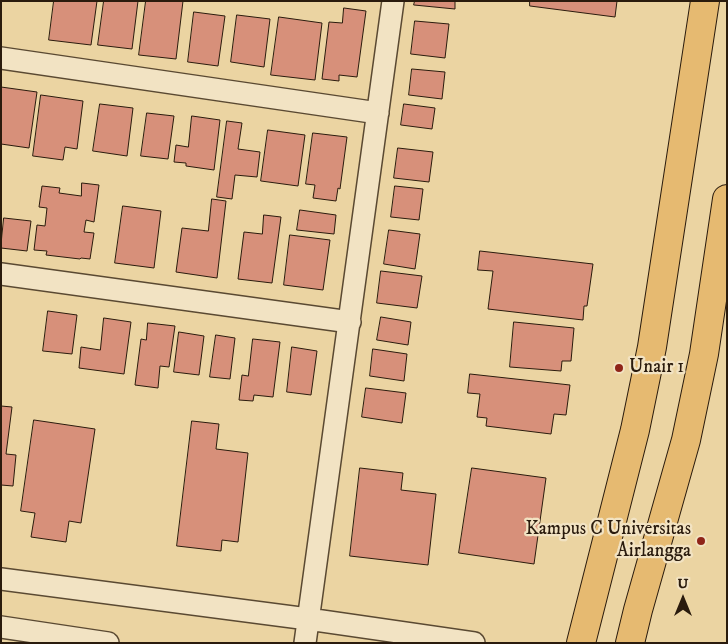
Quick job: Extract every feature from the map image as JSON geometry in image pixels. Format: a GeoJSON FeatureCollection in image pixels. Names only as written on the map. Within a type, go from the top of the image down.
{"type":"FeatureCollection","features":[{"type":"Feature","properties":{"kind":"main road"},"geometry":{"type":"LineString","coordinates":[[581,643],[635,430],[652,347],[705,1]]}},
{"type":"Feature","properties":{"kind":"main road"},"geometry":{"type":"LineString","coordinates":[[630,643],[686,440],[704,354],[727,199]]}},
{"type":"Feature","properties":{"kind":"street"},"geometry":{"type":"LineString","coordinates":[[305,643],[393,1]]}},
{"type":"Feature","properties":{"kind":"street"},"geometry":{"type":"LineString","coordinates":[[1,58],[378,113]]}},
{"type":"Feature","properties":{"kind":"street"},"geometry":{"type":"LineString","coordinates":[[1,274],[350,322]]}},
{"type":"Feature","properties":{"kind":"street"},"geometry":{"type":"LineString","coordinates":[[1,579],[308,619],[474,643]]}},
{"type":"Feature","properties":{"kind":"street"},"geometry":{"type":"LineString","coordinates":[[1,628],[108,643]]}},
{"type":"Feature","properties":{"kind":"building"},"geometry":{"type":"Polygon","coordinates":[[[54,1],[97,1],[91,45],[49,40],[54,1]]]}},
{"type":"Feature","properties":{"kind":"building"},"geometry":{"type":"Polygon","coordinates":[[[104,1],[138,1],[132,49],[98,45],[104,1]]]}},
{"type":"Feature","properties":{"kind":"building"},"geometry":{"type":"Polygon","coordinates":[[[146,1],[183,1],[176,59],[139,55],[146,1]]]}},
{"type":"Feature","properties":{"kind":"building"},"geometry":{"type":"Polygon","coordinates":[[[415,1],[455,1],[455,9],[414,5],[415,1]]]}},
{"type":"Feature","properties":{"kind":"building"},"geometry":{"type":"Polygon","coordinates":[[[530,1],[617,1],[615,17],[530,6],[530,1]]]}},
{"type":"Feature","properties":{"kind":"building"},"geometry":{"type":"Polygon","coordinates":[[[344,8],[366,11],[357,77],[339,75],[339,81],[322,79],[329,22],[342,23],[344,8]]]}},
{"type":"Feature","properties":{"kind":"building"},"geometry":{"type":"Polygon","coordinates":[[[194,12],[225,16],[218,66],[188,62],[194,12]]]}},
{"type":"Feature","properties":{"kind":"building"},"geometry":{"type":"Polygon","coordinates":[[[237,15],[270,19],[264,67],[231,62],[237,15]]]}},
{"type":"Feature","properties":{"kind":"building"},"geometry":{"type":"Polygon","coordinates":[[[279,17],[322,23],[315,80],[271,75],[279,17]]]}},
{"type":"Feature","properties":{"kind":"building"},"geometry":{"type":"Polygon","coordinates":[[[415,21],[449,24],[445,58],[411,54],[415,21]]]}},
{"type":"Feature","properties":{"kind":"building"},"geometry":{"type":"Polygon","coordinates":[[[412,69],[445,72],[442,99],[409,95],[412,69]]]}},
{"type":"Feature","properties":{"kind":"building"},"geometry":{"type":"Polygon","coordinates":[[[1,87],[37,92],[29,148],[1,144],[1,87]]]}},
{"type":"Feature","properties":{"kind":"building"},"geometry":{"type":"Polygon","coordinates":[[[41,95],[83,101],[77,149],[65,147],[63,160],[33,156],[41,95]]]}},
{"type":"Feature","properties":{"kind":"building"},"geometry":{"type":"Polygon","coordinates":[[[100,104],[133,108],[127,156],[93,151],[100,104]]]}},
{"type":"Feature","properties":{"kind":"building"},"geometry":{"type":"Polygon","coordinates":[[[404,104],[435,108],[432,129],[401,125],[404,104]]]}},
{"type":"Feature","properties":{"kind":"building"},"geometry":{"type":"Polygon","coordinates":[[[147,113],[174,116],[168,159],[141,156],[147,113]]]}},
{"type":"Feature","properties":{"kind":"building"},"geometry":{"type":"Polygon","coordinates":[[[192,116],[220,120],[214,170],[186,166],[186,163],[174,162],[176,145],[188,147],[192,116]]]}},
{"type":"Feature","properties":{"kind":"building"},"geometry":{"type":"Polygon","coordinates":[[[227,121],[242,123],[238,149],[260,152],[257,177],[235,175],[232,199],[217,197],[227,121]]]}},
{"type":"Feature","properties":{"kind":"building"},"geometry":{"type":"Polygon","coordinates":[[[268,130],[305,135],[298,186],[261,181],[268,130]]]}},
{"type":"Feature","properties":{"kind":"building"},"geometry":{"type":"Polygon","coordinates":[[[313,133],[347,137],[340,189],[338,188],[336,201],[313,198],[315,185],[306,184],[313,133]]]}},
{"type":"Feature","properties":{"kind":"building"},"geometry":{"type":"Polygon","coordinates":[[[398,148],[433,152],[429,182],[394,178],[398,148]]]}},
{"type":"Feature","properties":{"kind":"building"},"geometry":{"type":"Polygon","coordinates":[[[82,183],[99,185],[94,222],[86,220],[84,232],[94,233],[90,259],[46,255],[47,251],[34,250],[37,225],[45,226],[47,208],[39,207],[42,186],[60,188],[59,193],[81,196],[82,183]]]}},
{"type":"Feature","properties":{"kind":"building"},"geometry":{"type":"Polygon","coordinates":[[[395,186],[423,189],[419,220],[391,217],[395,186]]]}},
{"type":"Feature","properties":{"kind":"building"},"geometry":{"type":"Polygon","coordinates":[[[212,199],[226,201],[217,278],[176,272],[182,228],[208,231],[212,199]]]}},
{"type":"Feature","properties":{"kind":"building"},"geometry":{"type":"Polygon","coordinates":[[[123,206],[161,211],[154,268],[115,263],[123,206]]]}},
{"type":"Feature","properties":{"kind":"building"},"geometry":{"type":"Polygon","coordinates":[[[300,210],[336,215],[334,234],[297,230],[300,210]]]}},
{"type":"Feature","properties":{"kind":"building"},"geometry":{"type":"Polygon","coordinates":[[[264,215],[281,217],[272,283],[238,279],[244,232],[262,234],[264,215]]]}},
{"type":"Feature","properties":{"kind":"building"},"geometry":{"type":"Polygon","coordinates":[[[4,218],[31,221],[27,251],[1,248],[4,218]]]}},
{"type":"Feature","properties":{"kind":"building"},"geometry":{"type":"Polygon","coordinates":[[[389,230],[420,234],[415,269],[384,264],[389,230]]]}},
{"type":"Feature","properties":{"kind":"building"},"geometry":{"type":"Polygon","coordinates":[[[290,235],[330,240],[323,290],[284,285],[290,235]]]}},
{"type":"Feature","properties":{"kind":"building"},"geometry":{"type":"Polygon","coordinates":[[[480,251],[593,264],[583,320],[488,309],[493,271],[478,270],[480,251]]]}},
{"type":"Feature","properties":{"kind":"building"},"geometry":{"type":"Polygon","coordinates":[[[381,271],[422,276],[417,308],[377,303],[381,271]]]}},
{"type":"Feature","properties":{"kind":"building"},"geometry":{"type":"Polygon","coordinates":[[[48,311],[77,315],[72,354],[43,351],[48,311]]]}},
{"type":"Feature","properties":{"kind":"building"},"geometry":{"type":"Polygon","coordinates":[[[381,317],[411,322],[408,345],[377,340],[381,317]]]}},
{"type":"Feature","properties":{"kind":"building"},"geometry":{"type":"Polygon","coordinates":[[[104,318],[131,322],[124,374],[79,368],[81,347],[100,350],[104,318]]]}},
{"type":"Feature","properties":{"kind":"building"},"geometry":{"type":"Polygon","coordinates":[[[514,322],[574,328],[571,361],[562,361],[561,371],[510,367],[514,322]]]}},
{"type":"Feature","properties":{"kind":"building"},"geometry":{"type":"Polygon","coordinates":[[[148,323],[175,326],[169,367],[160,366],[158,388],[135,385],[141,339],[146,340],[148,323]]]}},
{"type":"Feature","properties":{"kind":"building"},"geometry":{"type":"Polygon","coordinates":[[[179,332],[204,336],[199,375],[174,372],[179,332]]]}},
{"type":"Feature","properties":{"kind":"building"},"geometry":{"type":"Polygon","coordinates":[[[216,335],[235,338],[230,379],[210,377],[216,335]]]}},
{"type":"Feature","properties":{"kind":"building"},"geometry":{"type":"Polygon","coordinates":[[[253,339],[280,342],[273,397],[254,395],[253,401],[239,400],[242,375],[248,376],[253,339]]]}},
{"type":"Feature","properties":{"kind":"building"},"geometry":{"type":"Polygon","coordinates":[[[292,347],[317,351],[311,395],[287,392],[292,347]]]}},
{"type":"Feature","properties":{"kind":"building"},"geometry":{"type":"Polygon","coordinates":[[[373,349],[407,354],[404,381],[370,376],[373,349]]]}},
{"type":"Feature","properties":{"kind":"building"},"geometry":{"type":"Polygon","coordinates":[[[470,374],[570,385],[566,415],[554,414],[551,434],[486,426],[487,418],[477,417],[480,394],[468,393],[470,374]]]}},
{"type":"Feature","properties":{"kind":"building"},"geometry":{"type":"Polygon","coordinates":[[[366,388],[406,393],[402,423],[362,417],[366,388]]]}},
{"type":"Feature","properties":{"kind":"building"},"geometry":{"type":"Polygon","coordinates":[[[1,406],[12,407],[6,454],[16,455],[13,486],[1,485],[1,406]]]}},
{"type":"Feature","properties":{"kind":"building"},"geometry":{"type":"Polygon","coordinates":[[[34,420],[95,429],[81,523],[69,521],[66,542],[31,537],[35,513],[21,511],[34,420]]]}},
{"type":"Feature","properties":{"kind":"building"},"geometry":{"type":"Polygon","coordinates":[[[192,421],[219,424],[216,449],[248,453],[238,542],[222,540],[221,551],[177,546],[192,421]]]}},
{"type":"Feature","properties":{"kind":"building"},"geometry":{"type":"Polygon","coordinates":[[[360,468],[403,473],[401,490],[436,494],[428,565],[350,556],[360,468]]]}},
{"type":"Feature","properties":{"kind":"building"},"geometry":{"type":"Polygon","coordinates":[[[472,468],[546,478],[534,564],[459,553],[472,468]]]}},
{"type":"Feature","properties":{"kind":"place","name":"Unair 1"},"geometry":{"type":"Point","coordinates":[619,368]}},
{"type":"Feature","properties":{"kind":"place","name":"Kampus C Universitas Airlangga"},"geometry":{"type":"Point","coordinates":[701,541]}}]}
